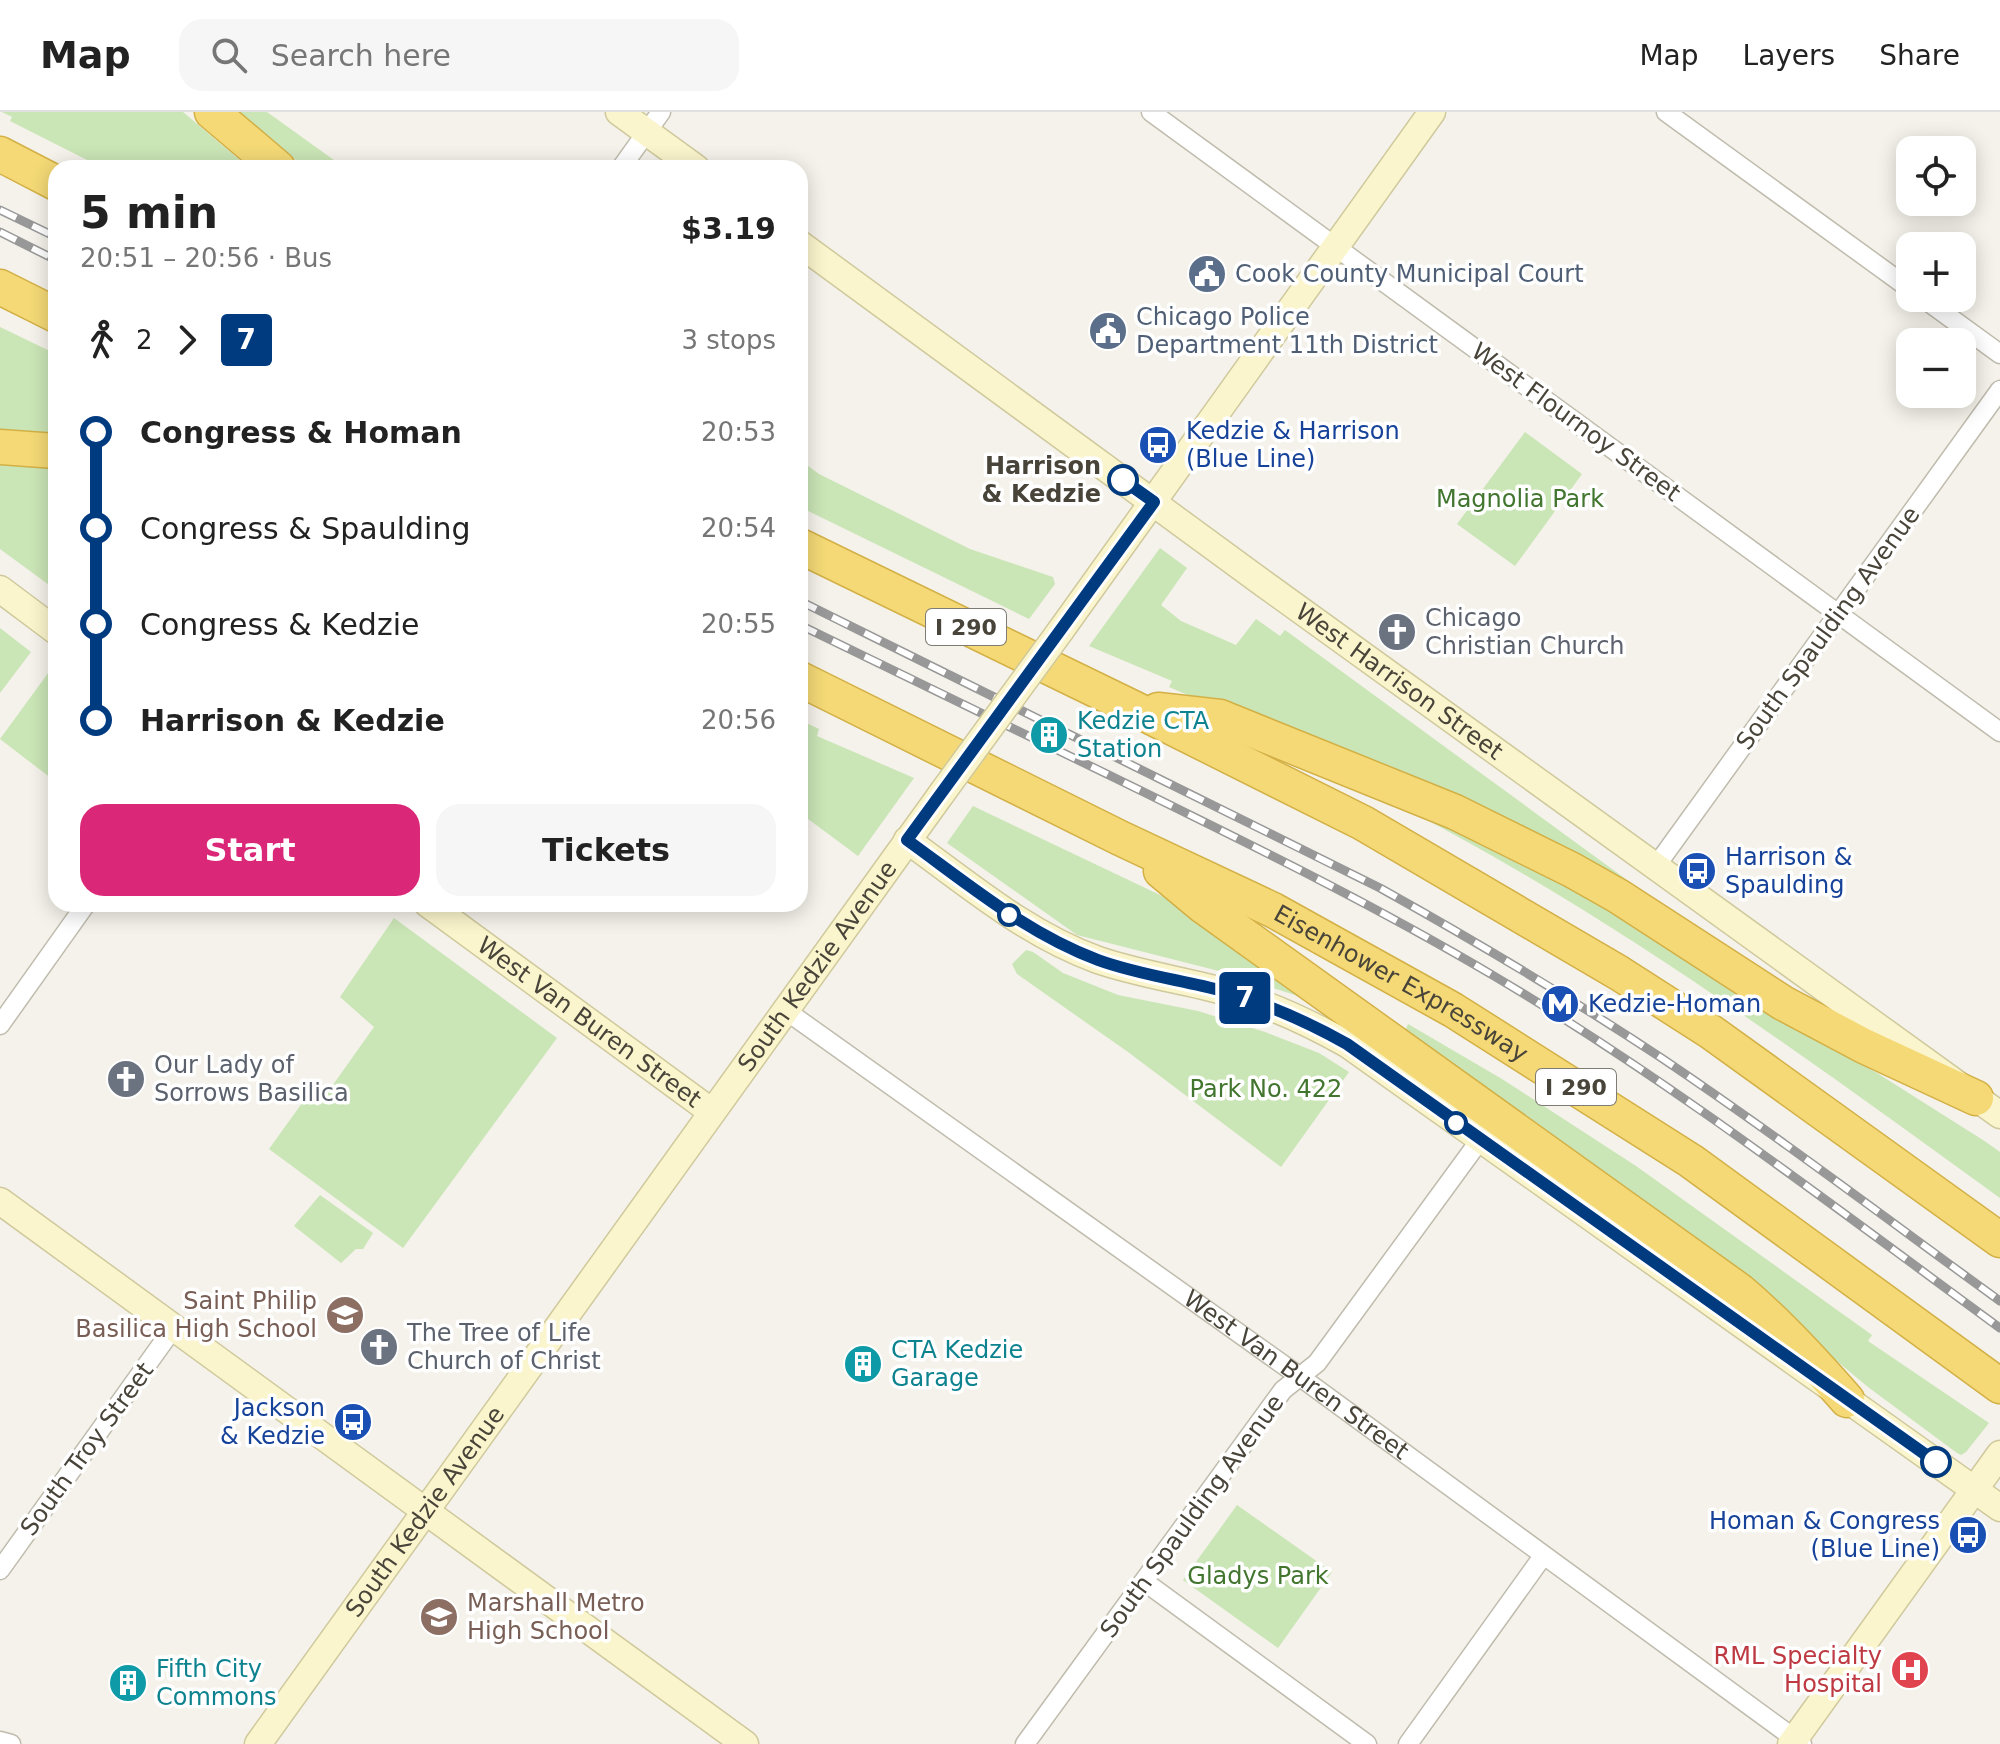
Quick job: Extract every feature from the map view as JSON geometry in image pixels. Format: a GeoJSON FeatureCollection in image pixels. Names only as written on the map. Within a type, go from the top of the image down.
{"type":"FeatureCollection","features":[{"type":"Feature","properties":{"kind":"highway"},"geometry":{"type":"LineString","coordinates":[[212,112],[269,160]]}},
{"type":"Feature","properties":{"kind":"highway"},"geometry":{"type":"LineString","coordinates":[[0,154],[48,179]]}},
{"type":"Feature","properties":{"kind":"highway"},"geometry":{"type":"LineString","coordinates":[[0,287],[48,311]]}},
{"type":"Feature","properties":{"kind":"highway"},"geometry":{"type":"LineString","coordinates":[[0,447],[48,450]]}},
{"type":"Feature","properties":{"kind":"highway","name":"I 290"},"geometry":{"type":"LineString","coordinates":[[808,550],[1363,823],[1619,973],[1711,1032],[2000,1240]]}},
{"type":"Feature","properties":{"kind":"highway","name":"Eisenhower Expressway"},"geometry":{"type":"LineString","coordinates":[[808,683],[1120,838],[1273,910],[1480,1026],[1691,1161],[2000,1386]]}},
{"type":"Feature","properties":{"kind":"highway"},"geometry":{"type":"LineString","coordinates":[[1133,708],[1220,717],[1455,812],[1560,863],[1618,896],[1783,1003],[1988,1107]]}},
{"type":"Feature","properties":{"kind":"highway"},"geometry":{"type":"LineString","coordinates":[[1120,838],[1203,906],[1740,1291],[1805,1351],[1847,1400]]}},
{"type":"Feature","properties":{"kind":"street"},"geometry":{"type":"LineString","coordinates":[[619,112],[654,122],[689,160]]}},
{"type":"Feature","properties":{"kind":"street","name":"West Flournoy Street"},"geometry":{"type":"LineString","coordinates":[[1151,112],[2000,732]]}},
{"type":"Feature","properties":{"kind":"street","name":"South Kedzie Avenue"},"geometry":{"type":"LineString","coordinates":[[258,1744],[1432,112]]}},
{"type":"Feature","properties":{"kind":"street"},"geometry":{"type":"LineString","coordinates":[[1666,112],[1896,279]]}},
{"type":"Feature","properties":{"kind":"street"},"geometry":{"type":"LineString","coordinates":[[627,160],[654,122]]}},
{"type":"Feature","properties":{"kind":"street","name":"West Harrison Street"},"geometry":{"type":"LineString","coordinates":[[808,250],[1988,1107]]}},
{"type":"Feature","properties":{"kind":"street"},"geometry":{"type":"LineString","coordinates":[[1942,312],[2000,354]]}},
{"type":"Feature","properties":{"kind":"street","name":"South Spaulding Avenue"},"geometry":{"type":"LineString","coordinates":[[1656,866],[2000,390]]}},
{"type":"Feature","properties":{"kind":"street"},"geometry":{"type":"LineString","coordinates":[[0,589],[48,625]]}},
{"type":"Feature","properties":{"kind":"street"},"geometry":{"type":"LineString","coordinates":[[907,840],[1009,915],[1060,943],[1130,970],[1278,1009],[1347,1044],[2000,1508]]}},
{"type":"Feature","properties":{"kind":"street"},"geometry":{"type":"LineString","coordinates":[[0,1025],[80,912]]}},
{"type":"Feature","properties":{"kind":"street","name":"West Van Buren Street"},"geometry":{"type":"LineString","coordinates":[[439,912],[712,1112]]}},
{"type":"Feature","properties":{"kind":"street","name":"West Van Buren Street"},"geometry":{"type":"LineString","coordinates":[[785,1010],[1299,1376],[1796,1742]]}},
{"type":"Feature","properties":{"kind":"street","name":"South Spaulding Avenue"},"geometry":{"type":"LineString","coordinates":[[1025,1744],[1283,1390],[1317,1363],[1480,1140]]}},
{"type":"Feature","properties":{"kind":"street"},"geometry":{"type":"LineString","coordinates":[[0,1201],[745,1744]]}},
{"type":"Feature","properties":{"kind":"street","name":"South Troy Street"},"geometry":{"type":"LineString","coordinates":[[0,1570],[174,1327]]}},
{"type":"Feature","properties":{"kind":"street"},"geometry":{"type":"LineString","coordinates":[[1796,1742],[2000,1454]]}},
{"type":"Feature","properties":{"kind":"street"},"geometry":{"type":"LineString","coordinates":[[1408,1744],[1543,1556]]}},
{"type":"Feature","properties":{"kind":"street"},"geometry":{"type":"LineString","coordinates":[[1145,1582],[1367,1744]]}},
{"type":"Feature","properties":{"kind":"street"},"geometry":{"type":"LineString","coordinates":[[0,1741],[11,1744]]}},
{"type":"Feature","properties":{"kind":"green space"},"geometry":{"type":"Polygon","coordinates":[[[2,112],[183,112],[240,160],[87,160],[10,121],[12,117],[2,112]]]}},
{"type":"Feature","properties":{"kind":"green space"},"geometry":{"type":"Polygon","coordinates":[[[240,112],[267,112],[334,160],[296,160],[240,112]]]}},
{"type":"Feature","properties":{"kind":"green space"},"geometry":{"type":"Polygon","coordinates":[[[0,327],[48,350],[48,440],[0,436],[0,327]]]}},
{"type":"Feature","properties":{"kind":"green space","name":"Magnolia Park"},"geometry":{"type":"Polygon","coordinates":[[[1525,432],[1582,474],[1515,566],[1457,524],[1525,432]]]}},
{"type":"Feature","properties":{"kind":"green space"},"geometry":{"type":"Polygon","coordinates":[[[0,458],[48,461],[48,584],[0,549],[0,458]]]}},
{"type":"Feature","properties":{"kind":"green space"},"geometry":{"type":"Polygon","coordinates":[[[808,466],[970,549],[1053,577],[1055,584],[1029,619],[808,511],[808,466]]]}},
{"type":"Feature","properties":{"kind":"green space"},"geometry":{"type":"Polygon","coordinates":[[[1160,548],[1187,568],[1161,605],[1181,621],[1236,645],[1256,619],[1280,636],[1285,630],[1701,934],[1707,937],[1710,934],[1736,953],[1247,720],[1169,687],[1172,681],[1089,646],[1160,548]]]}},
{"type":"Feature","properties":{"kind":"green space"},"geometry":{"type":"Polygon","coordinates":[[[0,628],[31,652],[0,693],[0,628]]]}},
{"type":"Feature","properties":{"kind":"green space"},"geometry":{"type":"Polygon","coordinates":[[[48,673],[48,776],[0,739],[48,673]]]}},
{"type":"Feature","properties":{"kind":"green space"},"geometry":{"type":"Polygon","coordinates":[[[808,724],[819,729],[817,736],[914,778],[858,856],[808,819],[808,724]]]}},
{"type":"Feature","properties":{"kind":"green space"},"geometry":{"type":"Polygon","coordinates":[[[1412,804],[1584,890],[1813,1038],[1877,1073],[1986,1142],[2000,1152],[2000,1198],[1711,993],[1562,897],[1408,810],[1412,804]]]}},
{"type":"Feature","properties":{"kind":"green space"},"geometry":{"type":"Polygon","coordinates":[[[973,806],[1181,905],[1324,1008],[1295,995],[1219,971],[1077,935],[947,843],[973,806]]]}},
{"type":"Feature","properties":{"kind":"green space"},"geometry":{"type":"Polygon","coordinates":[[[394,918],[557,1038],[403,1248],[269,1149],[305,1099],[318,1106],[374,1027],[340,997],[394,918]]]}},
{"type":"Feature","properties":{"kind":"green space","name":"Park No. 422"},"geometry":{"type":"Polygon","coordinates":[[[1026,950],[1063,973],[1118,995],[1198,1011],[1265,1032],[1319,1053],[1349,1072],[1281,1167],[1128,1052],[1017,974],[1012,964],[1026,950]]]}},
{"type":"Feature","properties":{"kind":"green space"},"geometry":{"type":"Polygon","coordinates":[[[1408,1024],[1502,1079],[1636,1166],[1872,1335],[1868,1341],[1989,1423],[1966,1452],[1961,1455],[1957,1453],[1868,1387],[1802,1332],[1404,1034],[1408,1024]]]}},
{"type":"Feature","properties":{"kind":"green space"},"geometry":{"type":"Polygon","coordinates":[[[320,1195],[373,1233],[363,1249],[356,1249],[341,1263],[294,1226],[320,1195]]]}},
{"type":"Feature","properties":{"kind":"green space","name":"Gladys Park"},"geometry":{"type":"Polygon","coordinates":[[[1237,1505],[1332,1572],[1278,1648],[1183,1580],[1237,1505]]]}},
{"type":"Feature","properties":{"kind":"railway"},"geometry":{"type":"LineString","coordinates":[[0,210],[48,233]]}},
{"type":"Feature","properties":{"kind":"railway"},"geometry":{"type":"LineString","coordinates":[[0,232],[48,256]]}},
{"type":"Feature","properties":{"kind":"railway"},"geometry":{"type":"LineString","coordinates":[[808,605],[1380,888],[1451,928],[1660,1057],[2000,1301]]}},
{"type":"Feature","properties":{"kind":"railway"},"geometry":{"type":"LineString","coordinates":[[808,629],[1259,849],[1401,923],[1494,976],[1560,1016],[1688,1102],[2000,1328]]}},
{"type":"Feature","properties":{"kind":"bus line","name":"7"},"geometry":{"type":"LineString","coordinates":[[1123,480],[1154,502],[907,840],[1009,915],[1060,943],[1130,970],[1224,991],[1278,1009],[1347,1044],[1936,1462]]}},
{"type":"Feature","properties":{"kind":"place","name":"Cook County Municipal Court"},"geometry":{"type":"Point","coordinates":[1207,274]}},
{"type":"Feature","properties":{"kind":"place","name":"Chicago Police Department 11th District"},"geometry":{"type":"Point","coordinates":[1108,331]}},
{"type":"Feature","properties":{"kind":"place","name":"Kedzie & Harrison (Blue Line)"},"geometry":{"type":"Point","coordinates":[1158,445]}},
{"type":"Feature","properties":{"kind":"place","name":"Harrison & Kedzie"},"geometry":{"type":"Point","coordinates":[1123,480]}},
{"type":"Feature","properties":{"kind":"place","name":"Chicago Christian Church"},"geometry":{"type":"Point","coordinates":[1397,632]}},
{"type":"Feature","properties":{"kind":"place","name":"Kedzie CTA Station"},"geometry":{"type":"Point","coordinates":[1049,735]}},
{"type":"Feature","properties":{"kind":"place","name":"Harrison & Spaulding"},"geometry":{"type":"Point","coordinates":[1697,871]}},
{"type":"Feature","properties":{"kind":"place","name":"Kedzie-Homan"},"geometry":{"type":"Point","coordinates":[1560,1004]}},
{"type":"Feature","properties":{"kind":"place","name":"Our Lady of Sorrows Basilica"},"geometry":{"type":"Point","coordinates":[126,1079]}},
{"type":"Feature","properties":{"kind":"place","name":"Saint Philip Basilica High School"},"geometry":{"type":"Point","coordinates":[345,1315]}},
{"type":"Feature","properties":{"kind":"place","name":"The Tree of Life Church of Christ"},"geometry":{"type":"Point","coordinates":[379,1347]}},
{"type":"Feature","properties":{"kind":"place","name":"CTA Kedzie Garage"},"geometry":{"type":"Point","coordinates":[863,1364]}},
{"type":"Feature","properties":{"kind":"place","name":"Jackson & Kedzie"},"geometry":{"type":"Point","coordinates":[353,1422]}},
{"type":"Feature","properties":{"kind":"place","name":"Homan & Congress (Blue Line)"},"geometry":{"type":"Point","coordinates":[1968,1535]}},
{"type":"Feature","properties":{"kind":"place","name":"Marshall Metro High School"},"geometry":{"type":"Point","coordinates":[439,1617]}},
{"type":"Feature","properties":{"kind":"place","name":"RML Specialty Hospital"},"geometry":{"type":"Point","coordinates":[1910,1670]}},
{"type":"Feature","properties":{"kind":"place","name":"Fifth City Commons"},"geometry":{"type":"Point","coordinates":[128,1683]}}]}
